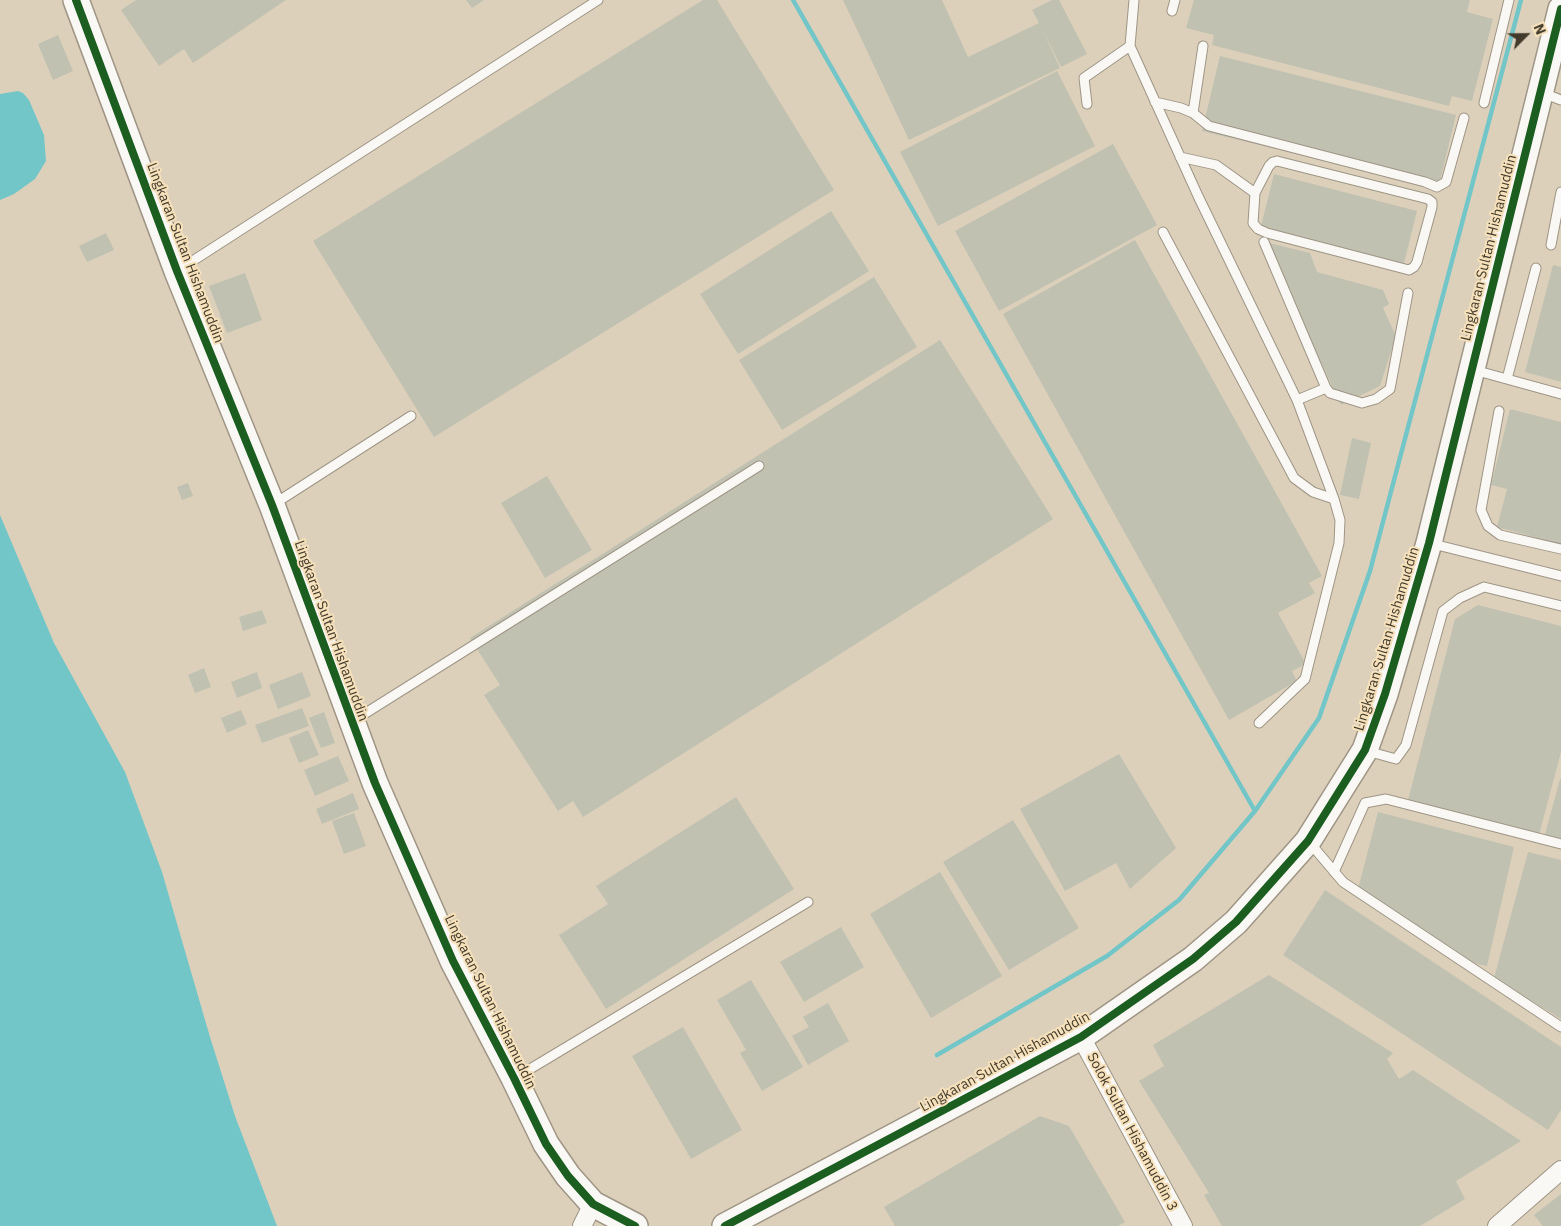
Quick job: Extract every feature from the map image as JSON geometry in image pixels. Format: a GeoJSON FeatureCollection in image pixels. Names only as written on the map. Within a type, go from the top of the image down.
{"type":"FeatureCollection","features":[{"type":"Feature","properties":{"kind":"street","name":"Lingkaran Sultan Hishamuddin"},"geometry":{"type":"LineString","coordinates":[[76,0],[177,271],[272,505],[351,722],[375,783],[453,961],[546,1144],[568,1176],[587,1215],[634,1226]]}},
{"type":"Feature","properties":{"kind":"street","name":"Lingkaran Sultan Hishamuddin"},"geometry":{"type":"LineString","coordinates":[[725,1226],[1082,1037],[1193,959],[1236,922],[1308,841],[1365,750],[1385,694],[1429,543],[1472,370],[1551,96],[1561,9]]}},
{"type":"Feature","properties":{"kind":"street","name":"Solok Sultan Hishamuddin 3"},"geometry":{"type":"LineString","coordinates":[[1082,1037],[1183,1226]]}},
{"type":"Feature","properties":{"kind":"street"},"geometry":{"type":"LineString","coordinates":[[1497,1226],[1520,1208],[1561,1170]]}},
{"type":"Feature","properties":{"kind":"lane"},"geometry":{"type":"LineString","coordinates":[[177,271],[598,0]]}},
{"type":"Feature","properties":{"kind":"lane"},"geometry":{"type":"LineString","coordinates":[[1134,0],[1130,46],[1180,157],[1297,400],[1334,498],[1340,520],[1339,543],[1305,679],[1259,723]]}},
{"type":"Feature","properties":{"kind":"lane"},"geometry":{"type":"LineString","coordinates":[[1172,11],[1176,0]]}},
{"type":"Feature","properties":{"kind":"lane"},"geometry":{"type":"LineString","coordinates":[[1484,103],[1509,0]]}},
{"type":"Feature","properties":{"kind":"lane"},"geometry":{"type":"LineString","coordinates":[[1087,104],[1084,78],[1130,46]]}},
{"type":"Feature","properties":{"kind":"lane"},"geometry":{"type":"LineString","coordinates":[[1193,113],[1203,46]]}},
{"type":"Feature","properties":{"kind":"lane"},"geometry":{"type":"LineString","coordinates":[[1155,102],[1193,113],[1209,126],[1425,182],[1437,187],[1446,182],[1464,118]]}},
{"type":"Feature","properties":{"kind":"lane"},"geometry":{"type":"LineString","coordinates":[[1180,157],[1216,165],[1255,194]]}},
{"type":"Feature","properties":{"kind":"lane"},"geometry":{"type":"LineString","coordinates":[[1277,161],[1428,199],[1432,202],[1432,207],[1417,262],[1409,270],[1258,230],[1253,223],[1255,194],[1269,166],[1272,162],[1277,161]]}},
{"type":"Feature","properties":{"kind":"lane"},"geometry":{"type":"LineString","coordinates":[[1551,245],[1561,192]]}},
{"type":"Feature","properties":{"kind":"lane"},"geometry":{"type":"LineString","coordinates":[[1163,232],[1294,478],[1313,492],[1334,498]]}},
{"type":"Feature","properties":{"kind":"lane"},"geometry":{"type":"LineString","coordinates":[[1264,242],[1326,388],[1330,393],[1362,403],[1376,399],[1390,389],[1408,293]]}},
{"type":"Feature","properties":{"kind":"lane"},"geometry":{"type":"LineString","coordinates":[[1507,379],[1536,268]]}},
{"type":"Feature","properties":{"kind":"lane"},"geometry":{"type":"LineString","coordinates":[[1472,370],[1561,394]]}},
{"type":"Feature","properties":{"kind":"lane"},"geometry":{"type":"LineString","coordinates":[[1297,400],[1326,388]]}},
{"type":"Feature","properties":{"kind":"lane"},"geometry":{"type":"LineString","coordinates":[[1499,411],[1481,510],[1488,526],[1500,535],[1561,548]]}},
{"type":"Feature","properties":{"kind":"lane"},"geometry":{"type":"LineString","coordinates":[[272,505],[411,416]]}},
{"type":"Feature","properties":{"kind":"lane"},"geometry":{"type":"LineString","coordinates":[[351,722],[759,466]]}},
{"type":"Feature","properties":{"kind":"lane"},"geometry":{"type":"LineString","coordinates":[[1429,543],[1561,576]]}},
{"type":"Feature","properties":{"kind":"lane"},"geometry":{"type":"LineString","coordinates":[[1365,750],[1396,759],[1406,745],[1443,611],[1460,598],[1484,587],[1561,606]]}},
{"type":"Feature","properties":{"kind":"lane"},"geometry":{"type":"LineString","coordinates":[[1334,872],[1365,803],[1386,799],[1561,844]]}},
{"type":"Feature","properties":{"kind":"lane"},"geometry":{"type":"LineString","coordinates":[[1308,841],[1343,882],[1561,1027]]}},
{"type":"Feature","properties":{"kind":"lane"},"geometry":{"type":"LineString","coordinates":[[514,1078],[808,902]]}},
{"type":"Feature","properties":{"kind":"water"},"geometry":{"type":"Polygon","coordinates":[[[18,91],[23,93],[29,100],[44,135],[46,161],[35,179],[14,194],[0,200],[0,94],[18,91]]]}},
{"type":"Feature","properties":{"kind":"water"},"geometry":{"type":"Polygon","coordinates":[[[0,515],[54,643],[125,772],[162,872],[235,1116],[277,1226],[0,1226],[0,515]]]}},
{"type":"Feature","properties":{"kind":"building"},"geometry":{"type":"Polygon","coordinates":[[[136,0],[286,0],[193,63],[184,49],[159,66],[121,10],[136,0]]]}},
{"type":"Feature","properties":{"kind":"building"},"geometry":{"type":"Polygon","coordinates":[[[466,0],[484,0],[472,8],[466,0]]]}},
{"type":"Feature","properties":{"kind":"building"},"geometry":{"type":"Polygon","coordinates":[[[703,0],[717,0],[834,190],[434,437],[313,241],[703,0]]]}},
{"type":"Feature","properties":{"kind":"building"},"geometry":{"type":"Polygon","coordinates":[[[843,0],[942,0],[968,57],[1039,23],[1032,10],[1052,0],[1059,0],[1087,54],[1061,67],[1042,29],[1060,68],[909,140],[843,0]]]}},
{"type":"Feature","properties":{"kind":"building"},"geometry":{"type":"Polygon","coordinates":[[[1194,0],[1470,0],[1467,12],[1493,19],[1472,101],[1452,96],[1449,106],[1212,45],[1214,35],[1186,28],[1194,0]]]}},
{"type":"Feature","properties":{"kind":"building"},"geometry":{"type":"Polygon","coordinates":[[[58,35],[73,71],[53,80],[38,44],[58,35]]]}},
{"type":"Feature","properties":{"kind":"building"},"geometry":{"type":"Polygon","coordinates":[[[1220,56],[1456,115],[1438,189],[1202,131],[1220,56]]]}},
{"type":"Feature","properties":{"kind":"building"},"geometry":{"type":"Polygon","coordinates":[[[1057,71],[1095,146],[938,226],[900,152],[1057,71]]]}},
{"type":"Feature","properties":{"kind":"building"},"geometry":{"type":"Polygon","coordinates":[[[1113,144],[1157,225],[999,311],[955,231],[1113,144]]]}},
{"type":"Feature","properties":{"kind":"building"},"geometry":{"type":"Polygon","coordinates":[[[1274,174],[1417,211],[1402,271],[1259,234],[1274,174]]]}},
{"type":"Feature","properties":{"kind":"building"},"geometry":{"type":"Polygon","coordinates":[[[831,211],[869,271],[738,354],[700,294],[831,211]]]}},
{"type":"Feature","properties":{"kind":"building"},"geometry":{"type":"Polygon","coordinates":[[[106,233],[114,250],[87,262],[79,246],[106,233]]]}},
{"type":"Feature","properties":{"kind":"building"},"geometry":{"type":"Polygon","coordinates":[[[1135,240],[1322,576],[1309,583],[1315,593],[1278,613],[1306,664],[1292,671],[1297,681],[1229,720],[1003,314],[1135,240]]]}},
{"type":"Feature","properties":{"kind":"building"},"geometry":{"type":"Polygon","coordinates":[[[1265,242],[1310,253],[1317,272],[1383,290],[1389,304],[1383,308],[1396,336],[1380,386],[1341,405],[1265,242]]]}},
{"type":"Feature","properties":{"kind":"building"},"geometry":{"type":"Polygon","coordinates":[[[1553,265],[1561,267],[1561,382],[1525,372],[1553,265]]]}},
{"type":"Feature","properties":{"kind":"building"},"geometry":{"type":"Polygon","coordinates":[[[245,273],[262,320],[227,333],[209,286],[245,273]]]}},
{"type":"Feature","properties":{"kind":"building"},"geometry":{"type":"Polygon","coordinates":[[[874,277],[917,347],[782,430],[739,360],[874,277]]]}},
{"type":"Feature","properties":{"kind":"building"},"geometry":{"type":"Polygon","coordinates":[[[940,340],[1053,519],[583,817],[573,801],[558,811],[484,695],[500,685],[470,638],[940,340]]]}},
{"type":"Feature","properties":{"kind":"building"},"geometry":{"type":"Polygon","coordinates":[[[1510,409],[1561,422],[1561,544],[1497,527],[1507,489],[1491,485],[1510,409]]]}},
{"type":"Feature","properties":{"kind":"building"},"geometry":{"type":"Polygon","coordinates":[[[1352,438],[1371,443],[1359,499],[1340,495],[1352,438]]]}},
{"type":"Feature","properties":{"kind":"building"},"geometry":{"type":"Polygon","coordinates":[[[547,476],[592,550],[545,578],[501,503],[547,476]]]}},
{"type":"Feature","properties":{"kind":"building"},"geometry":{"type":"Polygon","coordinates":[[[188,483],[193,496],[182,500],[177,487],[188,483]]]}},
{"type":"Feature","properties":{"kind":"building"},"geometry":{"type":"Polygon","coordinates":[[[1478,605],[1561,626],[1561,752],[1539,835],[1408,800],[1455,619],[1478,605]]]}},
{"type":"Feature","properties":{"kind":"building"},"geometry":{"type":"Polygon","coordinates":[[[262,610],[267,623],[243,631],[239,617],[262,610]]]}},
{"type":"Feature","properties":{"kind":"building"},"geometry":{"type":"Polygon","coordinates":[[[204,668],[211,687],[195,693],[188,675],[204,668]]]}},
{"type":"Feature","properties":{"kind":"building"},"geometry":{"type":"Polygon","coordinates":[[[257,672],[262,688],[237,698],[231,682],[257,672]]]}},
{"type":"Feature","properties":{"kind":"building"},"geometry":{"type":"Polygon","coordinates":[[[302,672],[311,696],[278,709],[269,685],[302,672]]]}},
{"type":"Feature","properties":{"kind":"building"},"geometry":{"type":"Polygon","coordinates":[[[302,708],[309,726],[262,743],[255,725],[302,708]]]}},
{"type":"Feature","properties":{"kind":"building"},"geometry":{"type":"Polygon","coordinates":[[[241,710],[247,724],[227,733],[221,718],[241,710]]]}},
{"type":"Feature","properties":{"kind":"building"},"geometry":{"type":"Polygon","coordinates":[[[324,712],[335,743],[321,748],[309,718],[324,712]]]}},
{"type":"Feature","properties":{"kind":"building"},"geometry":{"type":"Polygon","coordinates":[[[308,730],[319,755],[299,763],[289,738],[308,730]]]}},
{"type":"Feature","properties":{"kind":"building"},"geometry":{"type":"Polygon","coordinates":[[[1119,754],[1176,848],[1130,889],[1116,863],[1065,891],[1020,809],[1119,754]]]}},
{"type":"Feature","properties":{"kind":"building"},"geometry":{"type":"Polygon","coordinates":[[[338,756],[349,781],[315,796],[304,770],[338,756]]]}},
{"type":"Feature","properties":{"kind":"building"},"geometry":{"type":"Polygon","coordinates":[[[1561,779],[1561,843],[1544,838],[1561,779]]]}},
{"type":"Feature","properties":{"kind":"building"},"geometry":{"type":"Polygon","coordinates":[[[353,793],[359,809],[322,824],[316,809],[353,793]]]}},
{"type":"Feature","properties":{"kind":"building"},"geometry":{"type":"Polygon","coordinates":[[[736,797],[794,889],[606,1009],[559,935],[608,904],[596,886],[736,797]]]}},
{"type":"Feature","properties":{"kind":"building"},"geometry":{"type":"Polygon","coordinates":[[[1378,812],[1514,847],[1487,966],[1466,962],[1358,889],[1378,812]]]}},
{"type":"Feature","properties":{"kind":"building"},"geometry":{"type":"Polygon","coordinates":[[[354,813],[366,846],[344,854],[332,821],[354,813]]]}},
{"type":"Feature","properties":{"kind":"building"},"geometry":{"type":"Polygon","coordinates":[[[1013,820],[1079,928],[1009,970],[943,862],[1013,820]]]}},
{"type":"Feature","properties":{"kind":"building"},"geometry":{"type":"Polygon","coordinates":[[[1528,852],[1561,860],[1561,1019],[1494,978],[1528,852]]]}},
{"type":"Feature","properties":{"kind":"building"},"geometry":{"type":"Polygon","coordinates":[[[940,872],[1002,976],[931,1018],[870,914],[940,872]]]}},
{"type":"Feature","properties":{"kind":"building"},"geometry":{"type":"Polygon","coordinates":[[[1325,890],[1561,1047],[1561,1110],[1548,1130],[1283,955],[1325,890]]]}},
{"type":"Feature","properties":{"kind":"building"},"geometry":{"type":"Polygon","coordinates":[[[841,927],[864,967],[804,1002],[780,962],[841,927]]]}},
{"type":"Feature","properties":{"kind":"building"},"geometry":{"type":"Polygon","coordinates":[[[1269,975],[1393,1053],[1387,1059],[1399,1079],[1413,1070],[1521,1141],[1456,1181],[1465,1199],[1420,1226],[1222,1226],[1204,1195],[1209,1193],[1139,1081],[1164,1066],[1153,1045],[1269,975]]]}},
{"type":"Feature","properties":{"kind":"building"},"geometry":{"type":"Polygon","coordinates":[[[751,980],[803,1067],[762,1091],[740,1053],[746,1050],[717,1000],[751,980]]]}},
{"type":"Feature","properties":{"kind":"building"},"geometry":{"type":"Polygon","coordinates":[[[828,1003],[849,1041],[808,1065],[792,1036],[809,1027],[803,1017],[828,1003]]]}},
{"type":"Feature","properties":{"kind":"building"},"geometry":{"type":"Polygon","coordinates":[[[683,1027],[742,1130],[691,1159],[632,1056],[683,1027]]]}},
{"type":"Feature","properties":{"kind":"building"},"geometry":{"type":"Polygon","coordinates":[[[1040,1116],[1069,1126],[1125,1222],[1118,1226],[895,1226],[884,1207],[1040,1116]]]}},
{"type":"Feature","properties":{"kind":"building"},"geometry":{"type":"Polygon","coordinates":[[[1561,1194],[1561,1226],[1543,1226],[1534,1215],[1561,1194]]]}},
{"type":"Feature","properties":{"kind":"waterway"},"geometry":{"type":"LineString","coordinates":[[793,0],[1255,811]]}},
{"type":"Feature","properties":{"kind":"waterway"},"geometry":{"type":"LineString","coordinates":[[937,1055],[1107,956],[1179,900],[1255,811],[1319,718],[1370,571],[1521,0]]}},
{"type":"Feature","properties":{"kind":"cycle path"},"geometry":{"type":"LineString","coordinates":[[76,0],[177,271],[272,505],[375,783],[453,961],[546,1144],[568,1176],[593,1204],[635,1226]]}},
{"type":"Feature","properties":{"kind":"cycle path"},"geometry":{"type":"LineString","coordinates":[[725,1226],[1081,1037],[1193,959],[1236,922],[1308,841],[1365,750],[1385,694],[1429,543],[1561,9]]}}]}
